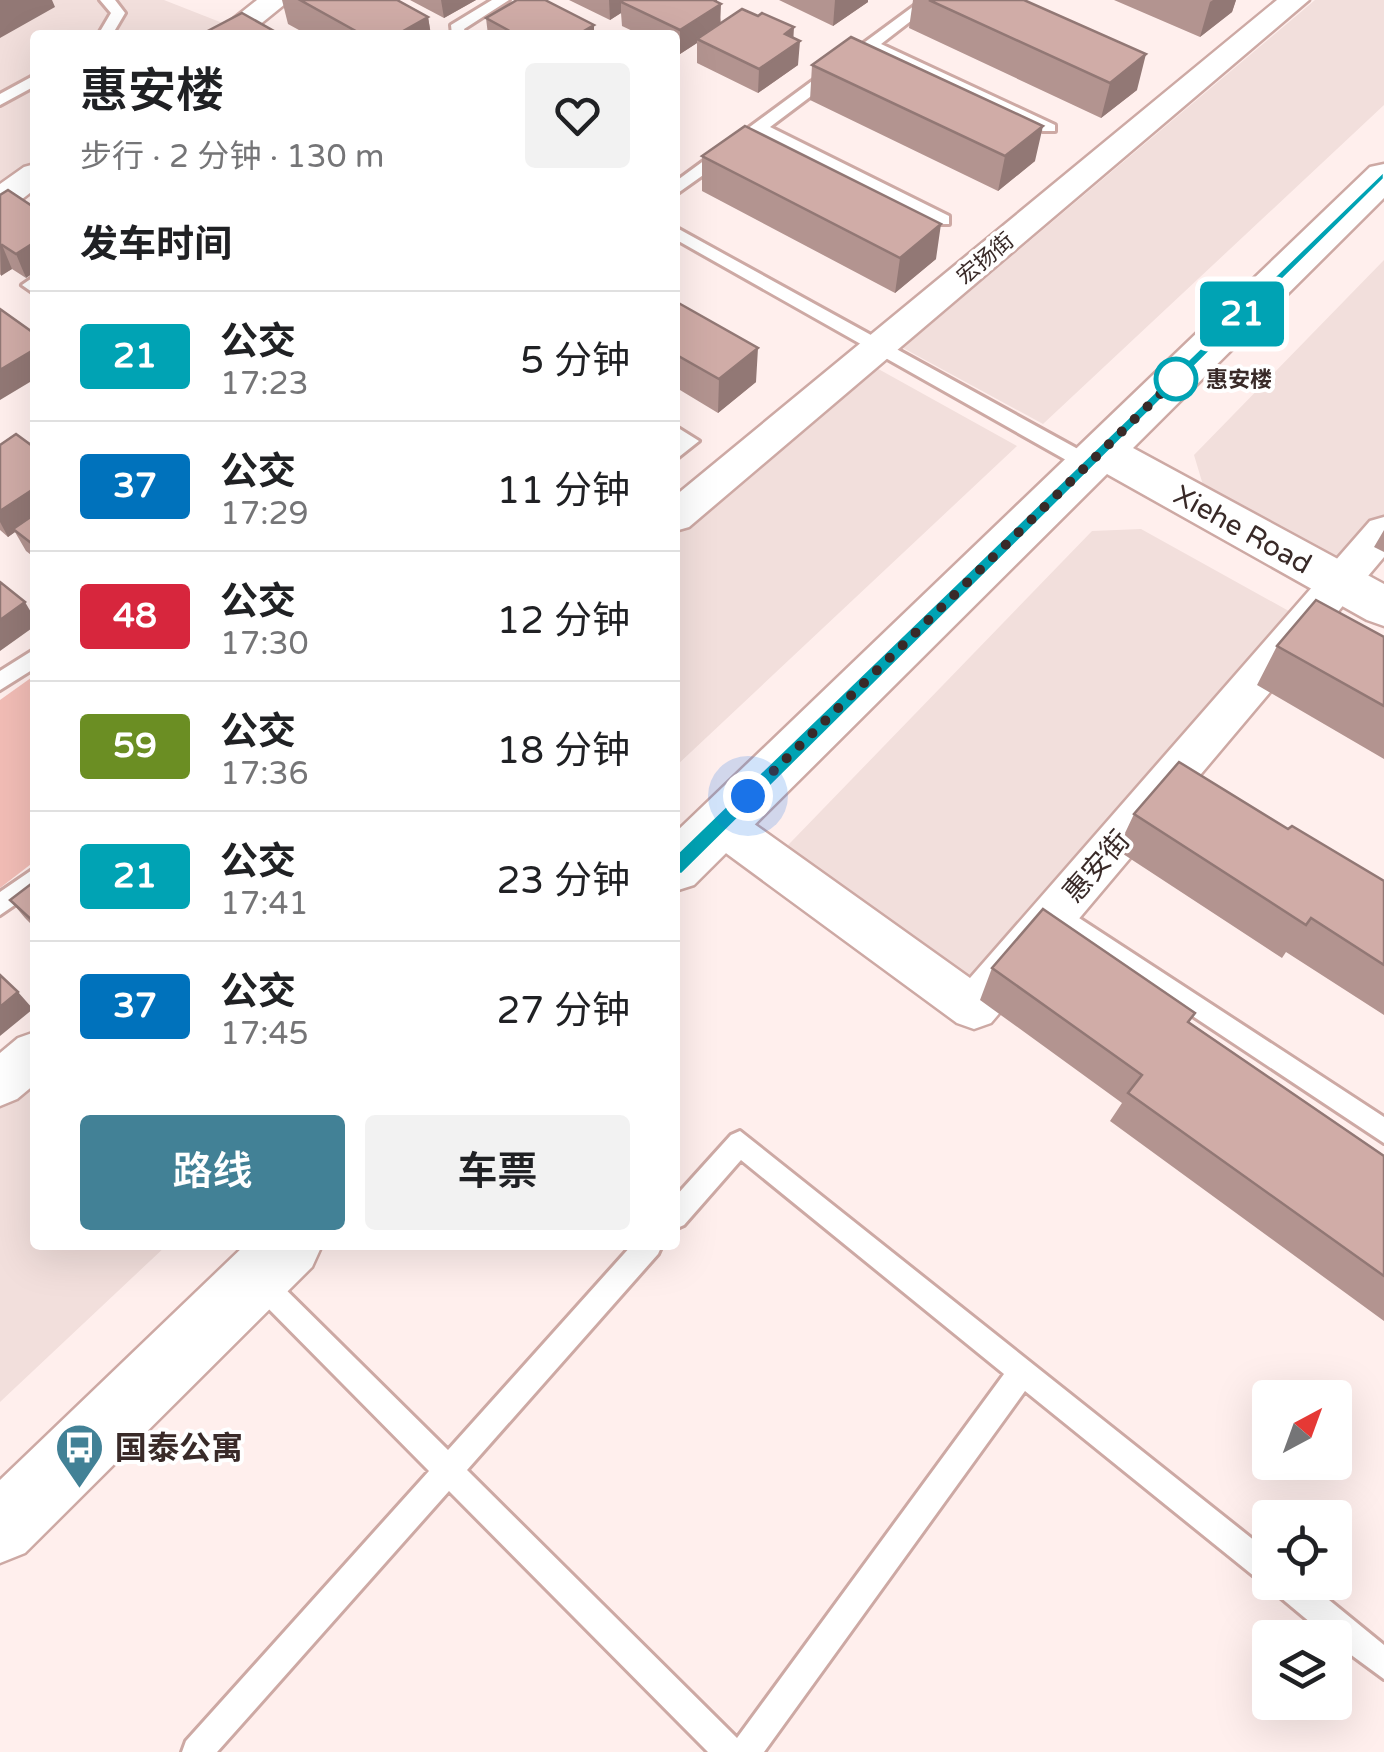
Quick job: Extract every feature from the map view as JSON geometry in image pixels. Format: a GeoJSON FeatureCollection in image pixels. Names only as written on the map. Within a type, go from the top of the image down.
{"type":"FeatureCollection","features":[{"type":"Feature","properties":{"kind":"street"},"geometry":{"type":"LineString","coordinates":[[235,30],[276,0]]}},
{"type":"Feature","properties":{"kind":"street","name":"宏扬街"},"geometry":{"type":"LineString","coordinates":[[680,513],[1295,0]]}},
{"type":"Feature","properties":{"kind":"street"},"geometry":{"type":"LineString","coordinates":[[680,863],[1384,176]]}},
{"type":"Feature","properties":{"kind":"street"},"geometry":{"type":"LineString","coordinates":[[0,200],[30,178]]}},
{"type":"Feature","properties":{"kind":"street","name":"Xiehe Road"},"geometry":{"type":"LineString","coordinates":[[1095,458],[1384,607]]}},
{"type":"Feature","properties":{"kind":"street","name":"惠安街"},"geometry":{"type":"LineString","coordinates":[[720,824],[974,1008],[1384,531]]}},
{"type":"Feature","properties":{"kind":"street"},"geometry":{"type":"LineString","coordinates":[[0,1083],[30,1058]]}},
{"type":"Feature","properties":{"kind":"street"},"geometry":{"type":"LineString","coordinates":[[0,1528],[273,1262]]}},
{"type":"Feature","properties":{"kind":"lane"},"geometry":{"type":"LineString","coordinates":[[107,0],[118,13],[108,30]]}},
{"type":"Feature","properties":{"kind":"lane"},"geometry":{"type":"LineString","coordinates":[[457,30],[502,0]]}},
{"type":"Feature","properties":{"kind":"lane"},"geometry":{"type":"LineString","coordinates":[[680,186],[927,1]]}},
{"type":"Feature","properties":{"kind":"lane"},"geometry":{"type":"LineString","coordinates":[[870,45],[1049,128]]}},
{"type":"Feature","properties":{"kind":"lane"},"geometry":{"type":"LineString","coordinates":[[0,100],[30,83]]}},
{"type":"Feature","properties":{"kind":"lane"},"geometry":{"type":"LineString","coordinates":[[758,128],[943,220]]}},
{"type":"Feature","properties":{"kind":"lane"},"geometry":{"type":"LineString","coordinates":[[680,235],[878,346],[1095,458]]}},
{"type":"Feature","properties":{"kind":"lane"},"geometry":{"type":"LineString","coordinates":[[0,682],[30,661]]}},
{"type":"Feature","properties":{"kind":"lane"},"geometry":{"type":"LineString","coordinates":[[0,905],[30,882]]}},
{"type":"Feature","properties":{"kind":"lane"},"geometry":{"type":"LineString","coordinates":[[1056,913],[1384,1131]]}},
{"type":"Feature","properties":{"kind":"lane"},"geometry":{"type":"LineString","coordinates":[[680,1210],[740,1143],[1252,1557]]}},
{"type":"Feature","properties":{"kind":"lane"},"geometry":{"type":"LineString","coordinates":[[197,1752],[645,1250]]}},
{"type":"Feature","properties":{"kind":"lane"},"geometry":{"type":"LineString","coordinates":[[273,1262],[448,1470],[729,1752]]}},
{"type":"Feature","properties":{"kind":"lane"},"geometry":{"type":"LineString","coordinates":[[745,1752],[1023,1371]]}},
{"type":"Feature","properties":{"kind":"lane"},"geometry":{"type":"LineString","coordinates":[[1306,1600],[1384,1664]]}},
{"type":"Feature","properties":{"kind":"shaded area"},"geometry":{"type":"Polygon","coordinates":[[[0,0],[164,0],[240,30],[30,30],[30,193],[0,214],[0,0]]]}},
{"type":"Feature","properties":{"kind":"shaded area"},"geometry":{"type":"Polygon","coordinates":[[[1315,0],[1384,0],[1384,105],[1043,424],[903,348],[1315,0]]]}},
{"type":"Feature","properties":{"kind":"shaded area"},"geometry":{"type":"Polygon","coordinates":[[[1384,260],[1384,526],[1341,577],[1209,505],[1194,455],[1384,260]]]}},
{"type":"Feature","properties":{"kind":"shaded area"},"geometry":{"type":"Polygon","coordinates":[[[873,366],[1017,446],[680,762],[680,529],[873,366]]]}},
{"type":"Feature","properties":{"kind":"shaded area"},"geometry":{"type":"Polygon","coordinates":[[[1141,529],[1305,620],[969,1020],[762,872],[1092,531],[1141,529]]]}},
{"type":"Feature","properties":{"kind":"shaded area"},"geometry":{"type":"Polygon","coordinates":[[[30,679],[30,865],[0,888],[0,700],[30,679]]]}},
{"type":"Feature","properties":{"kind":"shaded area"},"geometry":{"type":"Polygon","coordinates":[[[30,1079],[30,1250],[162,1250],[0,1402],[0,1104],[30,1079]]]}},
{"type":"Feature","properties":{"kind":"building"},"geometry":{"type":"Polygon","coordinates":[[[300,0],[397,0],[428,17],[405,30],[354,30],[300,0]]]}},
{"type":"Feature","properties":{"kind":"building"},"geometry":{"type":"Polygon","coordinates":[[[517,0],[545,0],[594,25],[586,30],[508,30],[486,18],[517,0]]]}},
{"type":"Feature","properties":{"kind":"building"},"geometry":{"type":"Polygon","coordinates":[[[623,0],[713,0],[721,4],[680,30],[623,0]]]}},
{"type":"Feature","properties":{"kind":"building"},"geometry":{"type":"Polygon","coordinates":[[[929,0],[1024,0],[1146,54],[1110,83],[929,0]]]}},
{"type":"Feature","properties":{"kind":"building"},"geometry":{"type":"Polygon","coordinates":[[[742,9],[794,27],[785,34],[800,41],[759,69],[697,39],[742,9]]]}},
{"type":"Feature","properties":{"kind":"building"},"geometry":{"type":"Polygon","coordinates":[[[242,13],[272,30],[210,30],[242,13]]]}},
{"type":"Feature","properties":{"kind":"building"},"geometry":{"type":"Polygon","coordinates":[[[851,37],[1043,126],[1005,156],[812,65],[851,37]]]}},
{"type":"Feature","properties":{"kind":"building"},"geometry":{"type":"Polygon","coordinates":[[[745,126],[941,224],[900,258],[702,156],[745,126]]]}},
{"type":"Feature","properties":{"kind":"building"},"geometry":{"type":"Polygon","coordinates":[[[8,190],[30,205],[30,245],[16,254],[0,246],[0,195],[8,190]]]}},
{"type":"Feature","properties":{"kind":"building"},"geometry":{"type":"Polygon","coordinates":[[[680,304],[758,348],[719,379],[680,357],[680,304]]]}},
{"type":"Feature","properties":{"kind":"building"},"geometry":{"type":"Polygon","coordinates":[[[0,309],[30,330],[30,352],[0,370],[0,309]]]}},
{"type":"Feature","properties":{"kind":"building"},"geometry":{"type":"Polygon","coordinates":[[[16,434],[30,444],[30,491],[0,511],[0,445],[16,434]]]}},
{"type":"Feature","properties":{"kind":"building"},"geometry":{"type":"Polygon","coordinates":[[[30,517],[30,542],[13,529],[30,517]]]}},
{"type":"Feature","properties":{"kind":"building"},"geometry":{"type":"Polygon","coordinates":[[[0,582],[25,602],[0,620],[0,582]]]}},
{"type":"Feature","properties":{"kind":"building"},"geometry":{"type":"Polygon","coordinates":[[[1316,600],[1384,637],[1384,706],[1277,646],[1316,600]]]}},
{"type":"Feature","properties":{"kind":"building"},"geometry":{"type":"Polygon","coordinates":[[[1179,762],[1288,829],[1292,826],[1384,881],[1384,965],[1311,918],[1306,925],[1134,814],[1179,762]]]}},
{"type":"Feature","properties":{"kind":"building"},"geometry":{"type":"Polygon","coordinates":[[[30,885],[30,918],[10,900],[30,885]]]}},
{"type":"Feature","properties":{"kind":"building"},"geometry":{"type":"Polygon","coordinates":[[[1043,909],[1195,1013],[1188,1022],[1384,1156],[1384,1276],[1128,1093],[1142,1075],[992,968],[1043,909]]]}},
{"type":"Feature","properties":{"kind":"building"},"geometry":{"type":"Polygon","coordinates":[[[0,975],[18,992],[0,1007],[0,975]]]}},
{"type":"Feature","properties":{"kind":"bus line","name":"21"},"geometry":{"type":"LineString","coordinates":[[680,863],[1384,176]]}},
{"type":"Feature","properties":{"kind":"place","name":"惠安楼"},"geometry":{"type":"Point","coordinates":[1176,379]}},
{"type":"Feature","properties":{"kind":"place","name":"国泰公寓"},"geometry":{"type":"Point","coordinates":[80,1490]}},
{"type":"Feature","properties":{"kind":"route"},"geometry":{"type":"LineString","coordinates":[[748,796],[1186,369],[1176,379]]}}]}
